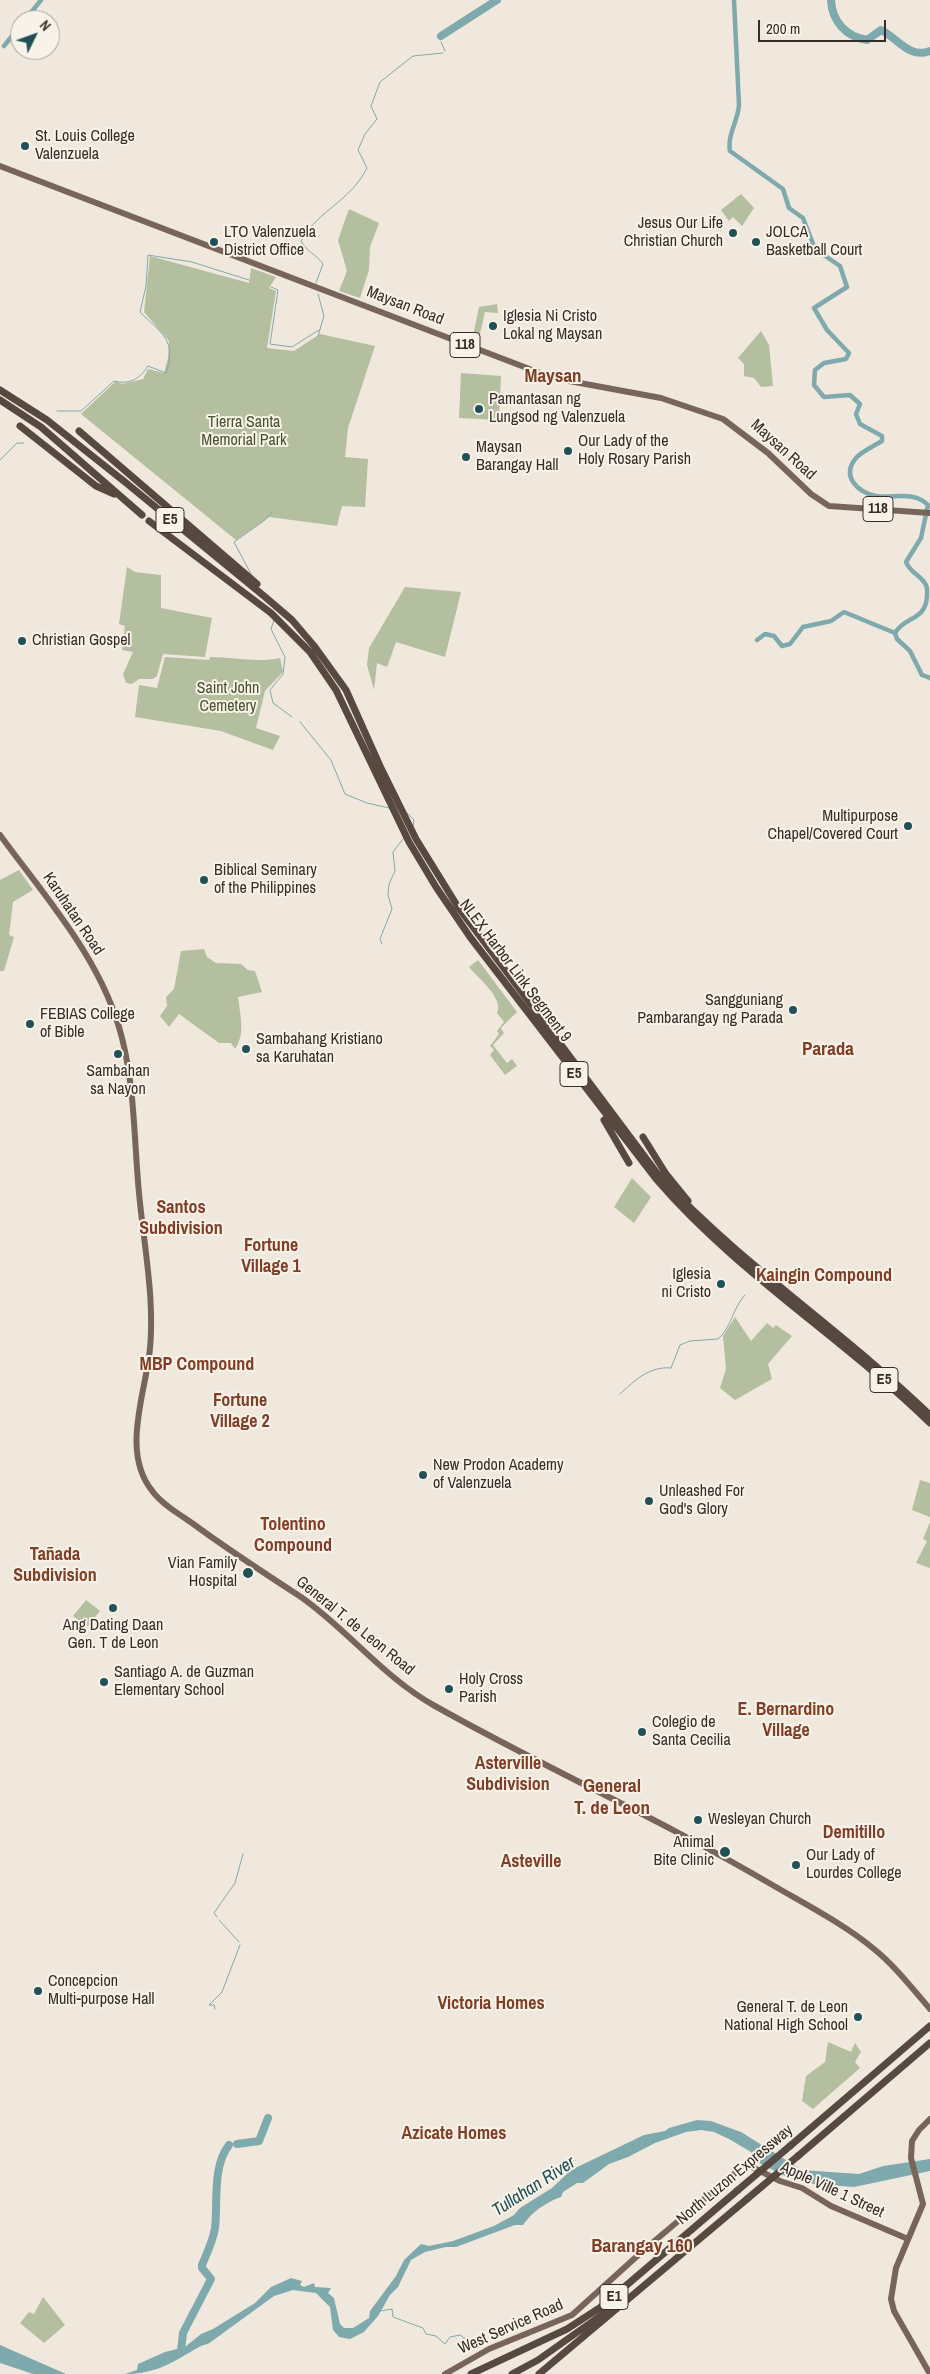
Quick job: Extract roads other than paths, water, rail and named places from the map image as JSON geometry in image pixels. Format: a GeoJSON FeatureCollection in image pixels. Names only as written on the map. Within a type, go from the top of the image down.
{"type":"FeatureCollection","features":[{"type":"Feature","properties":{"kind":"highway","name":"E5"},"geometry":{"type":"LineString","coordinates":[[0,390],[47,420],[292,620]]}},
{"type":"Feature","properties":{"kind":"highway","name":"E5"},"geometry":{"type":"LineString","coordinates":[[0,400],[41,427],[142,515]]}},
{"type":"Feature","properties":{"kind":"highway"},"geometry":{"type":"LineString","coordinates":[[20,426],[96,486],[123,499]]}},
{"type":"Feature","properties":{"kind":"highway"},"geometry":{"type":"LineString","coordinates":[[79,431],[259,586],[292,620]]}},
{"type":"Feature","properties":{"kind":"highway","name":"NLEX Harbor Link Segment 9"},"geometry":{"type":"LineString","coordinates":[[150,521],[270,613],[310,652],[336,690],[409,842],[436,887],[470,937],[582,1086],[683,1211],[736,1260],[893,1387],[930,1423]]}},
{"type":"Feature","properties":{"kind":"highway","name":"NLEX Harbor Link Segment 9"},"geometry":{"type":"LineString","coordinates":[[292,620],[315,647],[346,690],[380,766],[416,838],[475,932],[660,1177],[688,1207],[741,1255],[897,1383],[930,1415]]}},
{"type":"Feature","properties":{"kind":"highway"},"geometry":{"type":"LineString","coordinates":[[582,1086],[629,1163]]}},
{"type":"Feature","properties":{"kind":"highway"},"geometry":{"type":"LineString","coordinates":[[643,1137],[666,1174],[741,1255]]}},
{"type":"Feature","properties":{"kind":"highway","name":"North Luzon Expressway"},"geometry":{"type":"LineString","coordinates":[[471,2374],[567,2329],[601,2307],[930,2026]]}},
{"type":"Feature","properties":{"kind":"highway","name":"North Luzon Expressway"},"geometry":{"type":"LineString","coordinates":[[538,2374],[930,2043]]}},
{"type":"Feature","properties":{"kind":"highway","name":"North Luzon Expressway"},"geometry":{"type":"LineString","coordinates":[[512,2374],[538,2360],[643,2287]]}},
{"type":"Feature","properties":{"kind":"main road","name":"Maysan Road"},"geometry":{"type":"LineString","coordinates":[[0,166],[553,378],[646,394],[705,412],[736,427],[769,453],[811,494],[829,506],[930,513]]}},
{"type":"Feature","properties":{"kind":"main road","name":"Karuhatan Road"},"geometry":{"type":"LineString","coordinates":[[0,835],[73,937],[104,986],[115,1014]]}},
{"type":"Feature","properties":{"kind":"main road","name":"General T. de Leon Road"},"geometry":{"type":"LineString","coordinates":[[115,1014],[132,1088],[149,1297],[150,1343],[136,1445],[141,1470],[152,1491],[202,1531],[307,1602],[367,1655],[427,1702],[519,1752],[679,1832],[789,1895],[874,1949],[930,2008]]}},
{"type":"Feature","properties":{"kind":"main road"},"geometry":{"type":"LineString","coordinates":[[930,2119],[914,2137],[911,2158],[923,2204],[896,2268],[891,2299],[894,2311],[930,2374]]}},
{"type":"Feature","properties":{"kind":"main road","name":"Apple Ville 1 Street"},"geometry":{"type":"LineString","coordinates":[[744,2165],[748,2164],[780,2181],[802,2188],[831,2206],[908,2239]]}},
{"type":"Feature","properties":{"kind":"main road","name":"West Service Road"},"geometry":{"type":"LineString","coordinates":[[445,2374],[489,2349],[572,2315],[645,2249],[744,2165]]}},
{"type":"Feature","properties":{"kind":"water"},"geometry":{"type":"Polygon","coordinates":[[[697,2120],[711,2121],[741,2132],[802,2170],[859,2174],[883,2166],[930,2159],[930,2171],[854,2187],[813,2184],[787,2177],[759,2163],[751,2152],[714,2132],[701,2130],[686,2132],[655,2143],[628,2157],[609,2164],[583,2183],[577,2183],[563,2192],[561,2197],[540,2208],[523,2225],[515,2225],[456,2247],[446,2247],[425,2252],[411,2260],[398,2287],[390,2295],[378,2316],[364,2332],[350,2339],[339,2337],[333,2330],[330,2307],[316,2293],[293,2290],[274,2296],[208,2344],[199,2347],[172,2363],[150,2371],[125,2374],[137,2370],[138,2364],[165,2352],[185,2347],[201,2334],[213,2329],[255,2303],[271,2287],[291,2278],[302,2281],[300,2285],[304,2287],[314,2283],[315,2287],[331,2288],[328,2293],[334,2298],[340,2324],[344,2328],[353,2328],[369,2318],[370,2311],[396,2276],[404,2260],[421,2244],[429,2246],[453,2241],[494,2226],[514,2215],[520,2208],[552,2188],[571,2170],[644,2135],[665,2131],[669,2128],[697,2120]]]}},
{"type":"Feature","properties":{"kind":"water"},"geometry":{"type":"Polygon","coordinates":[[[0,2345],[66,2374],[33,2374],[0,2363],[0,2345]]]}},
{"type":"Feature","properties":{"kind":"waterway"},"geometry":{"type":"LineString","coordinates":[[33,10],[41,0]]}},
{"type":"Feature","properties":{"kind":"waterway"},"geometry":{"type":"LineString","coordinates":[[441,36],[497,0]]}},
{"type":"Feature","properties":{"kind":"waterway"},"geometry":{"type":"LineString","coordinates":[[734,0],[739,105],[730,139],[730,151],[783,189],[789,208],[803,218],[815,249],[840,266],[847,287],[814,308],[827,330],[849,353],[846,359],[824,363],[815,370],[814,385],[824,397],[850,395],[860,404],[856,414],[860,424],[882,436],[882,441],[861,453],[852,465],[851,477],[857,487],[876,496],[910,496],[922,500],[928,505],[921,538],[906,562],[910,569],[926,585],[927,597],[925,605],[919,614],[895,633],[897,639],[910,651],[922,675],[930,678]]}},
{"type":"Feature","properties":{"kind":"waterway"},"geometry":{"type":"LineString","coordinates":[[831,0],[834,15],[847,32],[867,40],[881,30],[910,50],[923,53],[930,51]]}},
{"type":"Feature","properties":{"kind":"waterway"},"geometry":{"type":"LineString","coordinates":[[4,46],[10,38]]}},
{"type":"Feature","properties":{"kind":"waterway"},"geometry":{"type":"LineString","coordinates":[[441,42],[445,51]]}},
{"type":"Feature","properties":{"kind":"waterway"},"geometry":{"type":"LineString","coordinates":[[316,283],[323,264],[301,241],[316,221],[352,190],[367,168],[358,150],[365,134],[377,119],[371,106],[380,82],[413,56],[443,53]]}},
{"type":"Feature","properties":{"kind":"waterway"},"geometry":{"type":"LineString","coordinates":[[57,411],[81,411],[114,381],[125,382],[134,380],[148,366],[166,373],[170,353],[168,345],[161,332],[140,312],[146,286],[148,255],[192,262],[249,280]]}},
{"type":"Feature","properties":{"kind":"waterway"},"geometry":{"type":"LineString","coordinates":[[271,287],[278,290],[270,344],[292,347],[319,330]]}},
{"type":"Feature","properties":{"kind":"waterway"},"geometry":{"type":"LineString","coordinates":[[318,294],[324,316],[318,336]]}},
{"type":"Feature","properties":{"kind":"waterway"},"geometry":{"type":"LineString","coordinates":[[0,460],[17,443],[24,443]]}},
{"type":"Feature","properties":{"kind":"waterway"},"geometry":{"type":"LineString","coordinates":[[252,576],[234,542],[265,520],[272,512]]}},
{"type":"Feature","properties":{"kind":"waterway"},"geometry":{"type":"LineString","coordinates":[[757,640],[765,634],[774,636],[782,646],[790,644],[803,627],[831,621],[844,612],[895,633]]}},
{"type":"Feature","properties":{"kind":"waterway"},"geometry":{"type":"LineString","coordinates":[[274,620],[271,629],[285,657],[283,674],[270,690],[273,703],[292,717]]}},
{"type":"Feature","properties":{"kind":"waterway"},"geometry":{"type":"LineString","coordinates":[[300,722],[331,760],[345,794],[367,803],[389,808]]}},
{"type":"Feature","properties":{"kind":"waterway"},"geometry":{"type":"LineString","coordinates":[[407,813],[414,820],[413,826]]}},
{"type":"Feature","properties":{"kind":"waterway"},"geometry":{"type":"LineString","coordinates":[[382,944],[380,939],[392,909],[388,895],[389,884],[395,871],[393,852],[403,839]]}},
{"type":"Feature","properties":{"kind":"waterway"},"geometry":{"type":"LineString","coordinates":[[620,1394],[643,1375],[656,1369],[671,1368],[680,1345],[690,1341],[718,1339],[723,1334],[737,1306],[745,1295]]}},
{"type":"Feature","properties":{"kind":"waterway"},"geometry":{"type":"LineString","coordinates":[[217,1917],[214,1913],[235,1883],[243,1854]]}},
{"type":"Feature","properties":{"kind":"waterway"},"geometry":{"type":"LineString","coordinates":[[219,1920],[239,1942]]}},
{"type":"Feature","properties":{"kind":"waterway"},"geometry":{"type":"LineString","coordinates":[[215,2009],[214,2005],[209,2005],[222,1992],[240,1945]]}},
{"type":"Feature","properties":{"kind":"waterway"},"geometry":{"type":"LineString","coordinates":[[237,2144],[259,2141],[268,2118]]}},
{"type":"Feature","properties":{"kind":"waterway"},"geometry":{"type":"LineString","coordinates":[[181,2351],[183,2333],[211,2279],[202,2268],[202,2265],[214,2233],[218,2174],[220,2164],[229,2145]]}},
{"type":"Feature","properties":{"kind":"waterway"},"geometry":{"type":"LineString","coordinates":[[380,2311],[392,2309],[393,2317],[423,2328],[426,2334],[436,2336],[445,2344],[450,2337],[460,2335],[478,2348]]}},
{"type":"Feature","properties":{"kind":"place","name":"St. Louis College Valenzuela"},"geometry":{"type":"Point","coordinates":[25,146]}},
{"type":"Feature","properties":{"kind":"place","name":"Jesus Our Life Christian Church"},"geometry":{"type":"Point","coordinates":[733,233]}},
{"type":"Feature","properties":{"kind":"place","name":"LTO Valenzuela District Office"},"geometry":{"type":"Point","coordinates":[214,242]}},
{"type":"Feature","properties":{"kind":"place","name":"JOLCA Basketball Court"},"geometry":{"type":"Point","coordinates":[756,242]}},
{"type":"Feature","properties":{"kind":"place","name":"Iglesia Ni Cristo Lokal ng Maysan"},"geometry":{"type":"Point","coordinates":[493,326]}},
{"type":"Feature","properties":{"kind":"place","name":"Pamantasan ng Lungsod ng Valenzuela"},"geometry":{"type":"Point","coordinates":[479,409]}},
{"type":"Feature","properties":{"kind":"place","name":"Our Lady of the Holy Rosary Parish"},"geometry":{"type":"Point","coordinates":[568,451]}},
{"type":"Feature","properties":{"kind":"place","name":"Maysan Barangay Hall"},"geometry":{"type":"Point","coordinates":[466,457]}},
{"type":"Feature","properties":{"kind":"place","name":"Christian Gospel"},"geometry":{"type":"Point","coordinates":[22,641]}},
{"type":"Feature","properties":{"kind":"place","name":"Multipurpose Chapel/Covered Court"},"geometry":{"type":"Point","coordinates":[908,826]}},
{"type":"Feature","properties":{"kind":"place","name":"Biblical Seminary of the Philippines"},"geometry":{"type":"Point","coordinates":[204,880]}},
{"type":"Feature","properties":{"kind":"place","name":"Sangguniang Pambarangay ng Parada"},"geometry":{"type":"Point","coordinates":[793,1010]}},
{"type":"Feature","properties":{"kind":"place","name":"FEBIAS College of Bible"},"geometry":{"type":"Point","coordinates":[30,1024]}},
{"type":"Feature","properties":{"kind":"place","name":"Sambahang Kristiano sa Karuhatan"},"geometry":{"type":"Point","coordinates":[246,1049]}},
{"type":"Feature","properties":{"kind":"place","name":"Sambahan sa Nayon"},"geometry":{"type":"Point","coordinates":[118,1054]}},
{"type":"Feature","properties":{"kind":"place","name":"Iglesia ni Cristo"},"geometry":{"type":"Point","coordinates":[721,1284]}},
{"type":"Feature","properties":{"kind":"place","name":"New Prodon Academy of Valenzuela"},"geometry":{"type":"Point","coordinates":[423,1475]}},
{"type":"Feature","properties":{"kind":"place","name":"Unleashed For God's Glory"},"geometry":{"type":"Point","coordinates":[649,1501]}},
{"type":"Feature","properties":{"kind":"place","name":"Vian Family Hospital"},"geometry":{"type":"Point","coordinates":[248,1573]}},
{"type":"Feature","properties":{"kind":"place","name":"Ang Dating Daan Gen. T de Leon"},"geometry":{"type":"Point","coordinates":[113,1608]}},
{"type":"Feature","properties":{"kind":"place","name":"Santiago A. de Guzman Elementary School"},"geometry":{"type":"Point","coordinates":[104,1682]}},
{"type":"Feature","properties":{"kind":"place","name":"Holy Cross Parish"},"geometry":{"type":"Point","coordinates":[449,1689]}},
{"type":"Feature","properties":{"kind":"place","name":"Colegio de Santa Cecilia"},"geometry":{"type":"Point","coordinates":[642,1732]}},
{"type":"Feature","properties":{"kind":"place","name":"Wesleyan Church"},"geometry":{"type":"Point","coordinates":[698,1820]}},
{"type":"Feature","properties":{"kind":"place","name":"Animal Bite Clinic"},"geometry":{"type":"Point","coordinates":[725,1852]}},
{"type":"Feature","properties":{"kind":"place","name":"Our Lady of Lourdes College"},"geometry":{"type":"Point","coordinates":[796,1865]}},
{"type":"Feature","properties":{"kind":"place","name":"Concepcion Multi-purpose Hall"},"geometry":{"type":"Point","coordinates":[38,1991]}},
{"type":"Feature","properties":{"kind":"place","name":"General T. de Leon National High School"},"geometry":{"type":"Point","coordinates":[858,2017]}},
{"type":"Feature","properties":{"kind":"district","name":"Maysan"},"geometry":{"type":"Point","coordinates":[553,377]}},
{"type":"Feature","properties":{"kind":"district","name":"Parada"},"geometry":{"type":"Point","coordinates":[828,1050]}},
{"type":"Feature","properties":{"kind":"district","name":"Santos Subdivision"},"geometry":{"type":"Point","coordinates":[181,1218]}},
{"type":"Feature","properties":{"kind":"district","name":"Fortune Village 1"},"geometry":{"type":"Point","coordinates":[271,1256]}},
{"type":"Feature","properties":{"kind":"district","name":"Kaingin Compound"},"geometry":{"type":"Point","coordinates":[824,1276]}},
{"type":"Feature","properties":{"kind":"district","name":"MBP Compound"},"geometry":{"type":"Point","coordinates":[197,1365]}},
{"type":"Feature","properties":{"kind":"district","name":"Fortune Village 2"},"geometry":{"type":"Point","coordinates":[240,1411]}},
{"type":"Feature","properties":{"kind":"district","name":"Tolentino Compound"},"geometry":{"type":"Point","coordinates":[293,1535]}},
{"type":"Feature","properties":{"kind":"district","name":"Tañada Subdivision"},"geometry":{"type":"Point","coordinates":[55,1565]}},
{"type":"Feature","properties":{"kind":"district","name":"E. Bernardino Village"},"geometry":{"type":"Point","coordinates":[786,1720]}},
{"type":"Feature","properties":{"kind":"district","name":"Asterville Subdivision"},"geometry":{"type":"Point","coordinates":[508,1774]}},
{"type":"Feature","properties":{"kind":"district","name":"General T. de Leon"},"geometry":{"type":"Point","coordinates":[612,1798]}},
{"type":"Feature","properties":{"kind":"district","name":"Demitillo"},"geometry":{"type":"Point","coordinates":[854,1833]}},
{"type":"Feature","properties":{"kind":"district","name":"Asteville"},"geometry":{"type":"Point","coordinates":[531,1862]}},
{"type":"Feature","properties":{"kind":"district","name":"Victoria Homes"},"geometry":{"type":"Point","coordinates":[491,2004]}},
{"type":"Feature","properties":{"kind":"district","name":"Azicate Homes"},"geometry":{"type":"Point","coordinates":[454,2134]}},
{"type":"Feature","properties":{"kind":"district","name":"Barangay 160"},"geometry":{"type":"Point","coordinates":[642,2247]}},
{"type":"Feature","properties":{"kind":"park label","name":"Tierra Santa Memorial Park"},"geometry":{"type":"Point","coordinates":[244,432]}},
{"type":"Feature","properties":{"kind":"park label","name":"Saint John Cemetery"},"geometry":{"type":"Point","coordinates":[228,698]}},
{"type":"Feature","properties":{"kind":"water label","name":"Tullahan River"},"geometry":{"type":"Point","coordinates":[534,2187]}}]}
